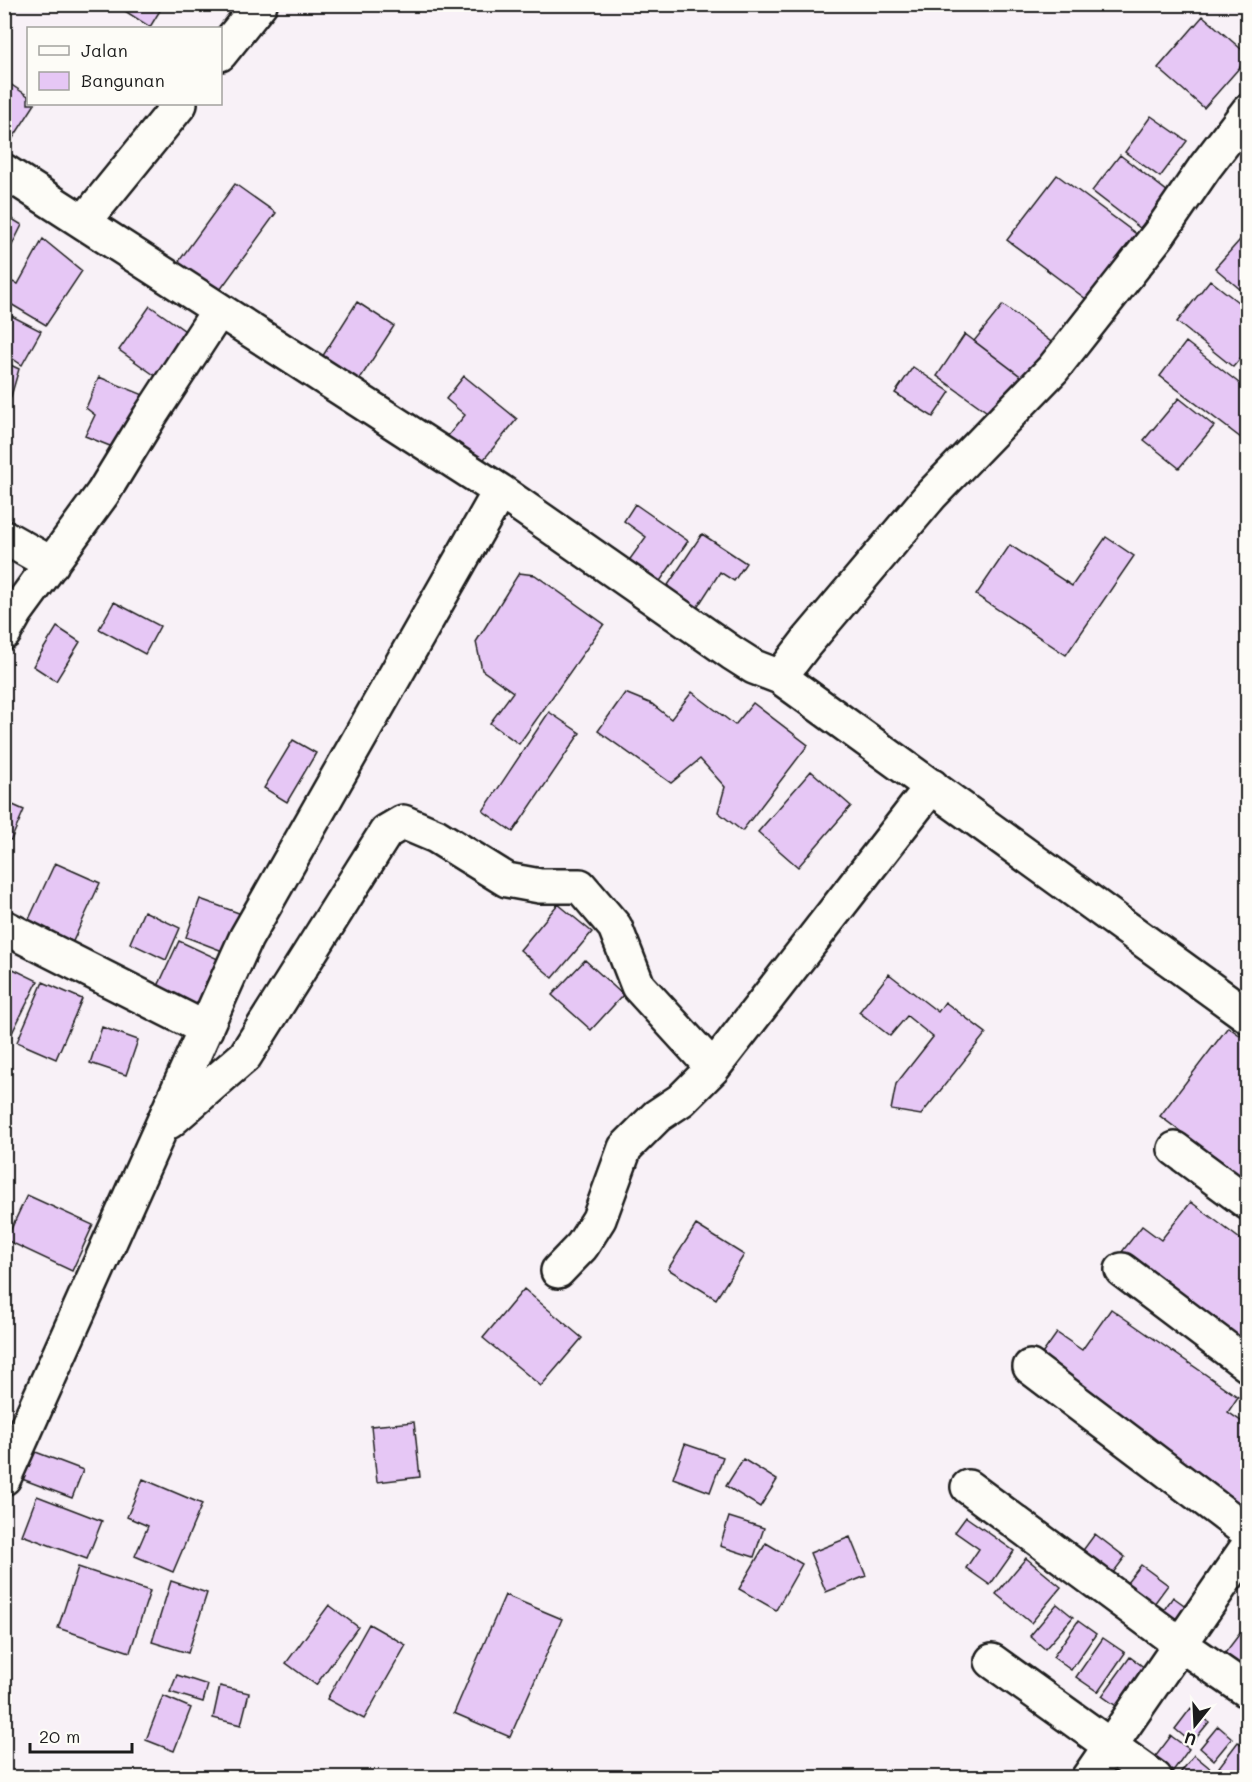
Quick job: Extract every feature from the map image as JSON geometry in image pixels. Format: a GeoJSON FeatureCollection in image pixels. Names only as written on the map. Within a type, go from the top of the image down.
{"type":"FeatureCollection","features":[{"type":"Feature","properties":{"kind":"street"},"geometry":{"type":"LineString","coordinates":[[222,52],[260,4]]}},
{"type":"Feature","properties":{"kind":"street"},"geometry":{"type":"LineString","coordinates":[[84,222],[179,105]]}},
{"type":"Feature","properties":{"kind":"street"},"geometry":{"type":"LineString","coordinates":[[780,677],[931,495],[1053,369],[1159,234],[1205,167],[1248,111]]}},
{"type":"Feature","properties":{"kind":"street"},"geometry":{"type":"LineString","coordinates":[[4,171],[501,491],[732,653],[754,667],[780,677],[1248,1016]]}},
{"type":"Feature","properties":{"kind":"street"},"geometry":{"type":"LineString","coordinates":[[4,633],[16,612],[103,493],[219,310]]}},
{"type":"Feature","properties":{"kind":"street"},"geometry":{"type":"LineString","coordinates":[[4,1478],[246,938],[501,491]]}},
{"type":"Feature","properties":{"kind":"street"},"geometry":{"type":"LineString","coordinates":[[4,537],[52,564]]}},
{"type":"Feature","properties":{"kind":"street"},"geometry":{"type":"LineString","coordinates":[[558,1271],[582,1246],[599,1219],[624,1148],[657,1116],[681,1100],[713,1068],[932,786]]}},
{"type":"Feature","properties":{"kind":"street"},"geometry":{"type":"LineString","coordinates":[[162,1128],[245,1056],[386,832],[403,822],[436,836],[507,880],[540,886],[580,886],[615,927],[638,986],[713,1068]]}},
{"type":"Feature","properties":{"kind":"street"},"geometry":{"type":"LineString","coordinates":[[4,927],[206,1029]]}},
{"type":"Feature","properties":{"kind":"street"},"geometry":{"type":"LineString","coordinates":[[1175,1149],[1248,1203]]}},
{"type":"Feature","properties":{"kind":"street"},"geometry":{"type":"LineString","coordinates":[[1122,1270],[1248,1365]]}},
{"type":"Feature","properties":{"kind":"street"},"geometry":{"type":"LineString","coordinates":[[1030,1367],[1248,1532]]}},
{"type":"Feature","properties":{"kind":"street"},"geometry":{"type":"LineString","coordinates":[[968,1487],[1180,1644],[1248,1690]]}},
{"type":"Feature","properties":{"kind":"street"},"geometry":{"type":"LineString","coordinates":[[1088,1778],[1248,1546]]}},
{"type":"Feature","properties":{"kind":"street"},"geometry":{"type":"LineString","coordinates":[[992,1661],[1155,1778]]}},
{"type":"Feature","properties":{"kind":"building"},"geometry":{"type":"Polygon","coordinates":[[[114,4],[164,4],[150,27],[114,4]]]}},
{"type":"Feature","properties":{"kind":"building"},"geometry":{"type":"Polygon","coordinates":[[[1203,16],[1248,55],[1248,58],[1204,108],[1158,68],[1203,16]]]}},
{"type":"Feature","properties":{"kind":"building"},"geometry":{"type":"Polygon","coordinates":[[[4,80],[27,95],[27,105],[34,105],[4,152],[4,80]]]}},
{"type":"Feature","properties":{"kind":"building"},"geometry":{"type":"Polygon","coordinates":[[[1151,116],[1187,141],[1160,177],[1125,152],[1151,116]]]}},
{"type":"Feature","properties":{"kind":"building"},"geometry":{"type":"Polygon","coordinates":[[[1120,155],[1168,192],[1140,228],[1092,191],[1120,155]]]}},
{"type":"Feature","properties":{"kind":"building"},"geometry":{"type":"Polygon","coordinates":[[[1057,175],[1143,239],[1094,305],[1007,240],[1057,175]]]}},
{"type":"Feature","properties":{"kind":"building"},"geometry":{"type":"Polygon","coordinates":[[[235,184],[276,213],[215,297],[174,268],[235,184]]]}},
{"type":"Feature","properties":{"kind":"building"},"geometry":{"type":"Polygon","coordinates":[[[4,214],[22,225],[4,261],[4,214]]]}},
{"type":"Feature","properties":{"kind":"building"},"geometry":{"type":"Polygon","coordinates":[[[1248,231],[1248,296],[1215,268],[1248,231]]]}},
{"type":"Feature","properties":{"kind":"building"},"geometry":{"type":"Polygon","coordinates":[[[43,239],[82,271],[46,325],[4,300],[4,279],[18,284],[43,239]]]}},
{"type":"Feature","properties":{"kind":"building"},"geometry":{"type":"Polygon","coordinates":[[[1210,280],[1248,310],[1248,349],[1233,367],[1177,322],[1210,280]]]}},
{"type":"Feature","properties":{"kind":"building"},"geometry":{"type":"Polygon","coordinates":[[[357,302],[394,326],[354,388],[317,365],[357,302]]]}},
{"type":"Feature","properties":{"kind":"building"},"geometry":{"type":"Polygon","coordinates":[[[1003,305],[1055,345],[1027,381],[974,341],[1003,305]]]}},
{"type":"Feature","properties":{"kind":"building"},"geometry":{"type":"Polygon","coordinates":[[[150,306],[188,333],[157,377],[119,350],[150,306]]]}},
{"type":"Feature","properties":{"kind":"building"},"geometry":{"type":"Polygon","coordinates":[[[4,312],[41,331],[22,365],[4,353],[4,312]]]}},
{"type":"Feature","properties":{"kind":"building"},"geometry":{"type":"Polygon","coordinates":[[[965,334],[1027,381],[1000,421],[937,376],[965,334]]]}},
{"type":"Feature","properties":{"kind":"building"},"geometry":{"type":"Polygon","coordinates":[[[1186,342],[1248,390],[1248,430],[1241,438],[1160,376],[1186,342]]]}},
{"type":"Feature","properties":{"kind":"building"},"geometry":{"type":"Polygon","coordinates":[[[4,362],[19,369],[7,410],[4,409],[4,362]]]}},
{"type":"Feature","properties":{"kind":"building"},"geometry":{"type":"Polygon","coordinates":[[[913,367],[950,392],[933,417],[895,393],[913,367]]]}},
{"type":"Feature","properties":{"kind":"building"},"geometry":{"type":"Polygon","coordinates":[[[464,376],[517,419],[480,464],[447,437],[465,415],[446,399],[464,376]]]}},
{"type":"Feature","properties":{"kind":"building"},"geometry":{"type":"Polygon","coordinates":[[[99,377],[151,398],[120,450],[85,436],[95,415],[86,408],[99,377]]]}},
{"type":"Feature","properties":{"kind":"building"},"geometry":{"type":"Polygon","coordinates":[[[1179,398],[1214,426],[1179,468],[1144,440],[1179,398]]]}},
{"type":"Feature","properties":{"kind":"building"},"geometry":{"type":"Polygon","coordinates":[[[635,504],[688,541],[656,587],[625,566],[646,537],[624,521],[635,504]]]}},
{"type":"Feature","properties":{"kind":"building"},"geometry":{"type":"Polygon","coordinates":[[[702,534],[746,563],[734,581],[720,572],[695,611],[664,591],[702,534]]]}},
{"type":"Feature","properties":{"kind":"building"},"geometry":{"type":"Polygon","coordinates":[[[1106,537],[1134,556],[1066,655],[976,595],[1010,545],[1072,586],[1106,537]]]}},
{"type":"Feature","properties":{"kind":"building"},"geometry":{"type":"Polygon","coordinates":[[[519,573],[535,575],[604,624],[519,744],[490,723],[513,692],[482,670],[476,642],[519,573]]]}},
{"type":"Feature","properties":{"kind":"building"},"geometry":{"type":"Polygon","coordinates":[[[114,602],[160,626],[145,654],[99,629],[114,602]]]}},
{"type":"Feature","properties":{"kind":"building"},"geometry":{"type":"Polygon","coordinates":[[[57,627],[80,642],[56,681],[33,666],[57,627]]]}},
{"type":"Feature","properties":{"kind":"building"},"geometry":{"type":"Polygon","coordinates":[[[692,692],[735,725],[753,703],[808,745],[742,831],[718,812],[725,787],[700,759],[671,783],[598,731],[625,693],[652,704],[671,719],[692,692]]]}},
{"type":"Feature","properties":{"kind":"building"},"geometry":{"type":"Polygon","coordinates":[[[549,712],[580,733],[513,832],[483,811],[549,712]]]}},
{"type":"Feature","properties":{"kind":"building"},"geometry":{"type":"Polygon","coordinates":[[[293,740],[316,753],[287,802],[264,788],[293,740]]]}},
{"type":"Feature","properties":{"kind":"building"},"geometry":{"type":"Polygon","coordinates":[[[811,771],[851,806],[798,867],[758,832],[811,771]]]}},
{"type":"Feature","properties":{"kind":"building"},"geometry":{"type":"Polygon","coordinates":[[[4,801],[24,810],[11,840],[4,837],[4,801]]]}},
{"type":"Feature","properties":{"kind":"building"},"geometry":{"type":"Polygon","coordinates":[[[55,863],[100,883],[68,952],[23,932],[55,863]]]}},
{"type":"Feature","properties":{"kind":"building"},"geometry":{"type":"Polygon","coordinates":[[[200,899],[247,916],[233,955],[186,937],[200,899]]]}},
{"type":"Feature","properties":{"kind":"building"},"geometry":{"type":"Polygon","coordinates":[[[558,904],[592,932],[553,978],[520,950],[558,904]]]}},
{"type":"Feature","properties":{"kind":"building"},"geometry":{"type":"Polygon","coordinates":[[[144,911],[180,928],[166,960],[130,943],[144,911]]]}},
{"type":"Feature","properties":{"kind":"building"},"geometry":{"type":"Polygon","coordinates":[[[179,941],[218,959],[193,1015],[153,997],[179,941]]]}},
{"type":"Feature","properties":{"kind":"building"},"geometry":{"type":"Polygon","coordinates":[[[585,960],[623,995],[591,1030],[552,995],[585,960]]]}},
{"type":"Feature","properties":{"kind":"building"},"geometry":{"type":"Polygon","coordinates":[[[9,967],[38,981],[6,1045],[4,975],[9,967]]]}},
{"type":"Feature","properties":{"kind":"building"},"geometry":{"type":"Polygon","coordinates":[[[889,974],[938,1012],[945,1002],[986,1033],[921,1115],[891,1110],[896,1084],[933,1037],[907,1016],[890,1036],[859,1012],[889,974]]]}},
{"type":"Feature","properties":{"kind":"building"},"geometry":{"type":"Polygon","coordinates":[[[43,982],[82,999],[56,1059],[17,1042],[43,982]]]}},
{"type":"Feature","properties":{"kind":"building"},"geometry":{"type":"Polygon","coordinates":[[[102,1027],[138,1040],[126,1075],[90,1063],[102,1027]]]}},
{"type":"Feature","properties":{"kind":"building"},"geometry":{"type":"Polygon","coordinates":[[[1228,1027],[1248,1041],[1248,1182],[1160,1116],[1228,1027]]]}},
{"type":"Feature","properties":{"kind":"building"},"geometry":{"type":"Polygon","coordinates":[[[27,1195],[93,1225],[72,1271],[6,1240],[27,1195]]]}},
{"type":"Feature","properties":{"kind":"building"},"geometry":{"type":"Polygon","coordinates":[[[1191,1202],[1248,1245],[1248,1378],[1107,1271],[1142,1226],[1161,1240],[1191,1202]]]}},
{"type":"Feature","properties":{"kind":"building"},"geometry":{"type":"Polygon","coordinates":[[[696,1225],[744,1255],[716,1299],[668,1269],[696,1225]]]}},
{"type":"Feature","properties":{"kind":"building"},"geometry":{"type":"Polygon","coordinates":[[[524,1289],[582,1338],[541,1386],[483,1338],[524,1289]]]}},
{"type":"Feature","properties":{"kind":"building"},"geometry":{"type":"Polygon","coordinates":[[[1111,1309],[1238,1397],[1228,1412],[1248,1426],[1248,1533],[1025,1378],[1057,1333],[1082,1350],[1111,1309]]]}},
{"type":"Feature","properties":{"kind":"building"},"geometry":{"type":"Polygon","coordinates":[[[414,1422],[420,1477],[377,1482],[371,1426],[414,1422]]]}},
{"type":"Feature","properties":{"kind":"building"},"geometry":{"type":"Polygon","coordinates":[[[685,1444],[723,1457],[710,1492],[673,1478],[685,1444]]]}},
{"type":"Feature","properties":{"kind":"building"},"geometry":{"type":"Polygon","coordinates":[[[33,1451],[83,1470],[72,1498],[22,1479],[33,1451]]]}},
{"type":"Feature","properties":{"kind":"building"},"geometry":{"type":"Polygon","coordinates":[[[743,1459],[777,1480],[760,1507],[726,1486],[743,1459]]]}},
{"type":"Feature","properties":{"kind":"building"},"geometry":{"type":"Polygon","coordinates":[[[143,1479],[202,1504],[173,1572],[135,1556],[148,1526],[127,1517],[143,1479]]]}},
{"type":"Feature","properties":{"kind":"building"},"geometry":{"type":"Polygon","coordinates":[[[37,1496],[102,1521],[87,1559],[22,1535],[37,1496]]]}},
{"type":"Feature","properties":{"kind":"building"},"geometry":{"type":"Polygon","coordinates":[[[729,1517],[764,1528],[754,1557],[720,1546],[729,1517]]]}},
{"type":"Feature","properties":{"kind":"building"},"geometry":{"type":"Polygon","coordinates":[[[966,1517],[1014,1551],[990,1585],[966,1568],[979,1549],[955,1532],[966,1517]]]}},
{"type":"Feature","properties":{"kind":"building"},"geometry":{"type":"Polygon","coordinates":[[[1095,1534],[1125,1557],[1100,1590],[1070,1568],[1095,1534]]]}},
{"type":"Feature","properties":{"kind":"building"},"geometry":{"type":"Polygon","coordinates":[[[850,1537],[866,1576],[826,1592],[810,1553],[850,1537]]]}},
{"type":"Feature","properties":{"kind":"building"},"geometry":{"type":"Polygon","coordinates":[[[766,1543],[802,1564],[776,1610],[739,1589],[766,1543]]]}},
{"type":"Feature","properties":{"kind":"building"},"geometry":{"type":"Polygon","coordinates":[[[1026,1558],[1061,1587],[1031,1623],[996,1594],[1026,1558]]]}},
{"type":"Feature","properties":{"kind":"building"},"geometry":{"type":"Polygon","coordinates":[[[1141,1565],[1168,1585],[1143,1619],[1115,1598],[1141,1565]]]}},
{"type":"Feature","properties":{"kind":"building"},"geometry":{"type":"Polygon","coordinates":[[[78,1567],[150,1591],[130,1652],[58,1628],[78,1567]]]}},
{"type":"Feature","properties":{"kind":"building"},"geometry":{"type":"Polygon","coordinates":[[[171,1581],[207,1593],[188,1653],[152,1642],[171,1581]]]}},
{"type":"Feature","properties":{"kind":"building"},"geometry":{"type":"Polygon","coordinates":[[[505,1595],[562,1619],[510,1737],[454,1713],[505,1595]]]}},
{"type":"Feature","properties":{"kind":"building"},"geometry":{"type":"Polygon","coordinates":[[[1173,1597],[1198,1615],[1151,1628],[1173,1597]]]}},
{"type":"Feature","properties":{"kind":"building"},"geometry":{"type":"Polygon","coordinates":[[[1057,1604],[1073,1617],[1045,1649],[1030,1636],[1057,1604]]]}},
{"type":"Feature","properties":{"kind":"building"},"geometry":{"type":"Polygon","coordinates":[[[329,1605],[358,1627],[316,1685],[286,1663],[329,1605]]]}},
{"type":"Feature","properties":{"kind":"building"},"geometry":{"type":"Polygon","coordinates":[[[1078,1621],[1096,1634],[1071,1670],[1053,1657],[1078,1621]]]}},
{"type":"Feature","properties":{"kind":"building"},"geometry":{"type":"Polygon","coordinates":[[[369,1624],[406,1645],[364,1719],[327,1699],[369,1624]]]}},
{"type":"Feature","properties":{"kind":"building"},"geometry":{"type":"Polygon","coordinates":[[[1241,1632],[1248,1636],[1248,1670],[1225,1653],[1241,1632]]]}},
{"type":"Feature","properties":{"kind":"building"},"geometry":{"type":"Polygon","coordinates":[[[1103,1638],[1125,1653],[1098,1692],[1076,1677],[1103,1638]]]}},
{"type":"Feature","properties":{"kind":"building"},"geometry":{"type":"Polygon","coordinates":[[[1130,1657],[1160,1679],[1132,1717],[1102,1696],[1130,1657]]]}},
{"type":"Feature","properties":{"kind":"building"},"geometry":{"type":"Polygon","coordinates":[[[177,1675],[208,1685],[203,1702],[170,1692],[177,1675]]]}},
{"type":"Feature","properties":{"kind":"building"},"geometry":{"type":"Polygon","coordinates":[[[220,1686],[249,1693],[241,1725],[213,1718],[220,1686]]]}},
{"type":"Feature","properties":{"kind":"building"},"geometry":{"type":"Polygon","coordinates":[[[163,1696],[191,1708],[174,1751],[146,1740],[163,1696]]]}},
{"type":"Feature","properties":{"kind":"building"},"geometry":{"type":"Polygon","coordinates":[[[1191,1708],[1209,1722],[1192,1743],[1175,1729],[1191,1708]]]}},
{"type":"Feature","properties":{"kind":"building"},"geometry":{"type":"Polygon","coordinates":[[[1218,1726],[1232,1738],[1214,1760],[1200,1748],[1218,1726]]]}},
{"type":"Feature","properties":{"kind":"building"},"geometry":{"type":"Polygon","coordinates":[[[1171,1736],[1189,1749],[1173,1771],[1155,1757],[1171,1736]]]}},
{"type":"Feature","properties":{"kind":"building"},"geometry":{"type":"Polygon","coordinates":[[[1238,1742],[1248,1749],[1248,1775],[1245,1778],[1234,1778],[1219,1767],[1238,1742]]]}},
{"type":"Feature","properties":{"kind":"building"},"geometry":{"type":"Polygon","coordinates":[[[1194,1755],[1222,1778],[1188,1778],[1181,1772],[1194,1755]]]}}]}
